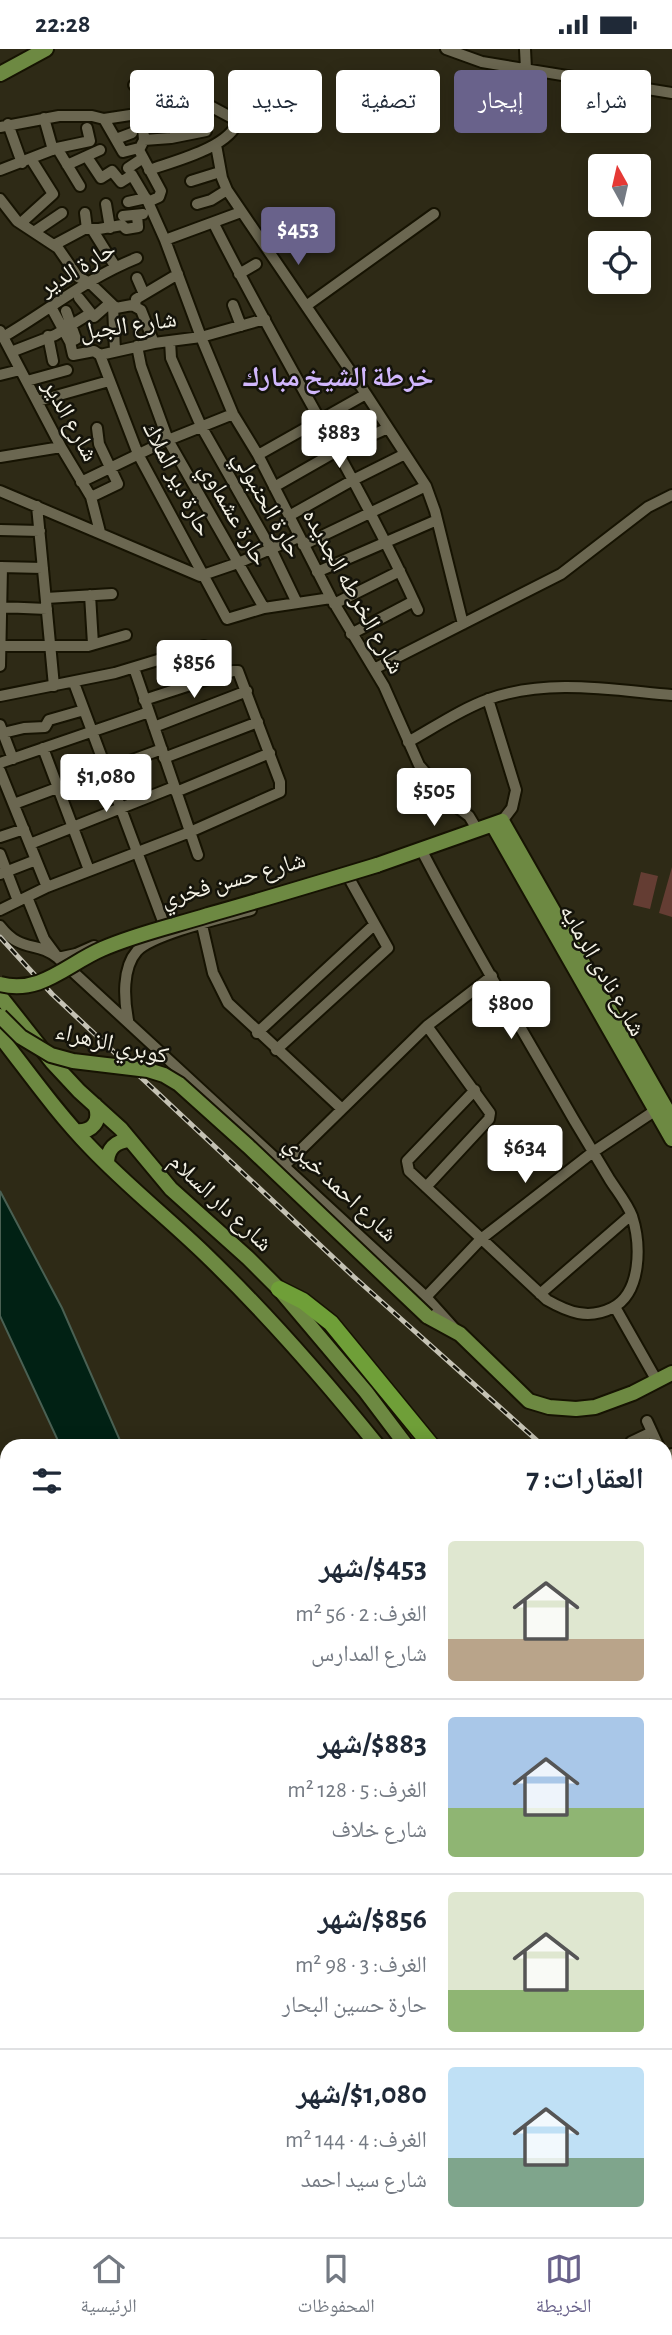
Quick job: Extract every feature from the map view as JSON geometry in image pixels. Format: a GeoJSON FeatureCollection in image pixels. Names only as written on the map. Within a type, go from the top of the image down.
{"type":"FeatureCollection","features":[{"type":"Feature","properties":{"kind":"highway"},"geometry":{"type":"LineString","coordinates":[[279,1289],[303,1301],[331,1323],[426,1439]]}},
{"type":"Feature","properties":{"kind":"main road"},"geometry":{"type":"LineString","coordinates":[[3,70],[46,49]]}},
{"type":"Feature","properties":{"kind":"main road"},"geometry":{"type":"LineString","coordinates":[[0,984],[10,987],[44,982],[81,958],[133,937],[423,853],[497,823]]}},
{"type":"Feature","properties":{"kind":"main road","name":"شارع نادى الرمايه"},"geometry":{"type":"LineString","coordinates":[[497,823],[672,1139]]}},
{"type":"Feature","properties":{"kind":"main road","name":"شارع نادى الرمايه"},"geometry":{"type":"LineString","coordinates":[[497,823],[672,1119]]}},
{"type":"Feature","properties":{"kind":"main road","name":"شارع دار السلام"},"geometry":{"type":"LineString","coordinates":[[0,996],[52,1062],[130,1140],[170,1189],[241,1251],[279,1289],[366,1392],[401,1439]]}},
{"type":"Feature","properties":{"kind":"main road","name":"كوبري الزهراء"},"geometry":{"type":"LineString","coordinates":[[0,1016],[21,1037],[51,1055],[73,1061],[148,1070],[179,1084],[428,1316],[460,1334]]}},
{"type":"Feature","properties":{"kind":"main road","name":"شارع دار السلام"},"geometry":{"type":"LineString","coordinates":[[0,1036],[75,1131],[259,1308],[320,1375],[372,1439]]}},
{"type":"Feature","properties":{"kind":"main road"},"geometry":{"type":"LineString","coordinates":[[75,1131],[88,1130],[94,1125],[98,1112],[95,1104]]}},
{"type":"Feature","properties":{"kind":"main road"},"geometry":{"type":"LineString","coordinates":[[107,1164],[111,1147],[120,1141],[130,1140]]}},
{"type":"Feature","properties":{"kind":"main road","name":"شارع احمد خيري"},"geometry":{"type":"LineString","coordinates":[[460,1334],[529,1401],[549,1407],[595,1407],[633,1393],[672,1373]]}},
{"type":"Feature","properties":{"kind":"street"},"geometry":{"type":"LineString","coordinates":[[446,49],[482,62],[672,93]]}},
{"type":"Feature","properties":{"kind":"street"},"geometry":{"type":"LineString","coordinates":[[525,49],[526,69]]}},
{"type":"Feature","properties":{"kind":"street"},"geometry":{"type":"LineString","coordinates":[[149,170],[216,145],[236,126],[238,121],[214,107]]}},
{"type":"Feature","properties":{"kind":"street"},"geometry":{"type":"LineString","coordinates":[[20,223],[53,194],[4,125],[72,115],[104,119],[130,116]]}},
{"type":"Feature","properties":{"kind":"street"},"geometry":{"type":"LineString","coordinates":[[44,118],[55,149],[80,186]]}},
{"type":"Feature","properties":{"kind":"street"},"geometry":{"type":"LineString","coordinates":[[104,119],[124,153],[196,133]]}},
{"type":"Feature","properties":{"kind":"street"},"geometry":{"type":"LineString","coordinates":[[0,170],[55,149],[90,141],[87,128]]}},
{"type":"Feature","properties":{"kind":"street"},"geometry":{"type":"LineString","coordinates":[[116,139],[132,133]]}},
{"type":"Feature","properties":{"kind":"street"},"geometry":{"type":"LineString","coordinates":[[122,216],[137,215],[159,197],[162,191],[149,170],[142,149],[142,133]]}},
{"type":"Feature","properties":{"kind":"street"},"geometry":{"type":"LineString","coordinates":[[216,145],[220,172],[227,190],[426,486],[463,624]]}},
{"type":"Feature","properties":{"kind":"street"},"geometry":{"type":"LineString","coordinates":[[128,168],[142,149]]}},
{"type":"Feature","properties":{"kind":"street"},"geometry":{"type":"LineString","coordinates":[[66,165],[100,150]]}},
{"type":"Feature","properties":{"kind":"street"},"geometry":{"type":"LineString","coordinates":[[87,157],[101,178],[112,171],[121,182],[132,174],[149,204]]}},
{"type":"Feature","properties":{"kind":"street"},"geometry":{"type":"LineString","coordinates":[[191,181],[220,172]]}},
{"type":"Feature","properties":{"kind":"street"},"geometry":{"type":"LineString","coordinates":[[197,204],[211,200],[227,190]]}},
{"type":"Feature","properties":{"kind":"street"},"geometry":{"type":"LineString","coordinates":[[0,199],[20,223],[54,245],[63,253],[76,274],[112,304],[118,308],[135,306],[141,310],[154,343]]}},
{"type":"Feature","properties":{"kind":"street"},"geometry":{"type":"LineString","coordinates":[[128,202],[149,204]]}},
{"type":"Feature","properties":{"kind":"street"},"geometry":{"type":"LineString","coordinates":[[106,204],[110,228]]}},
{"type":"Feature","properties":{"kind":"street","name":"شارع الخرطه الجديده"},"geometry":{"type":"LineString","coordinates":[[149,204],[233,414],[258,456],[332,601],[374,669],[419,765],[433,784],[469,817],[478,831]]}},
{"type":"Feature","properties":{"kind":"street"},"geometry":{"type":"LineString","coordinates":[[165,240],[241,212]]}},
{"type":"Feature","properties":{"kind":"street"},"geometry":{"type":"LineString","coordinates":[[34,232],[62,213]]}},
{"type":"Feature","properties":{"kind":"street"},"geometry":{"type":"LineString","coordinates":[[85,213],[90,229],[116,266]]}},
{"type":"Feature","properties":{"kind":"street"},"geometry":{"type":"LineString","coordinates":[[54,245],[79,231],[122,225],[126,229],[138,227],[137,215]]}},
{"type":"Feature","properties":{"kind":"street"},"geometry":{"type":"LineString","coordinates":[[306,306],[434,215]]}},
{"type":"Feature","properties":{"kind":"street"},"geometry":{"type":"LineString","coordinates":[[214,224],[353,480],[416,606],[352,634]]}},
{"type":"Feature","properties":{"kind":"street","name":"حارة الدير"},"geometry":{"type":"LineString","coordinates":[[2,334],[51,307],[87,281],[137,258]]}},
{"type":"Feature","properties":{"kind":"street"},"geometry":{"type":"LineString","coordinates":[[239,274],[256,264]]}},
{"type":"Feature","properties":{"kind":"street"},"geometry":{"type":"LineString","coordinates":[[135,306],[136,299],[178,274]]}},
{"type":"Feature","properties":{"kind":"street"},"geometry":{"type":"LineString","coordinates":[[137,278],[144,294]]}},
{"type":"Feature","properties":{"kind":"street"},"geometry":{"type":"LineString","coordinates":[[79,298],[94,317],[112,304]]}},
{"type":"Feature","properties":{"kind":"street"},"geometry":{"type":"LineString","coordinates":[[112,304],[116,351]]}},
{"type":"Feature","properties":{"kind":"street"},"geometry":{"type":"LineString","coordinates":[[233,305],[241,326]]}},
{"type":"Feature","properties":{"kind":"street","name":"شارع الجبل"},"geometry":{"type":"LineString","coordinates":[[51,307],[68,327],[72,355],[94,351],[100,355],[137,346],[201,337],[265,319]]}},
{"type":"Feature","properties":{"kind":"street"},"geometry":{"type":"LineString","coordinates":[[66,311],[68,327]]}},
{"type":"Feature","properties":{"kind":"street"},"geometry":{"type":"LineString","coordinates":[[11,352],[68,327],[91,313]]}},
{"type":"Feature","properties":{"kind":"street","name":"شارع الدير"},"geometry":{"type":"LineString","coordinates":[[2,334],[90,497],[100,532]]}},
{"type":"Feature","properties":{"kind":"street"},"geometry":{"type":"LineString","coordinates":[[48,336],[53,361]]}},
{"type":"Feature","properties":{"kind":"street","name":"حارة الحنبولي"},"geometry":{"type":"LineString","coordinates":[[170,341],[171,358],[201,426],[271,549],[297,603]]}},
{"type":"Feature","properties":{"kind":"street","name":"حارة عشماوي"},"geometry":{"type":"LineString","coordinates":[[137,346],[141,366],[168,440],[264,608]]}},
{"type":"Feature","properties":{"kind":"street","name":"حارة دير الملاك"},"geometry":{"type":"LineString","coordinates":[[100,355],[138,454],[227,619],[264,608]]}},
{"type":"Feature","properties":{"kind":"street"},"geometry":{"type":"LineString","coordinates":[[0,375],[20,370]]}},
{"type":"Feature","properties":{"kind":"street"},"geometry":{"type":"LineString","coordinates":[[27,381],[67,370]]}},
{"type":"Feature","properties":{"kind":"street"},"geometry":{"type":"LineString","coordinates":[[37,401],[109,381]]}},
{"type":"Feature","properties":{"kind":"street"},"geometry":{"type":"LineString","coordinates":[[258,456],[366,394]]}},
{"type":"Feature","properties":{"kind":"street"},"geometry":{"type":"LineString","coordinates":[[81,482],[168,440],[233,414]]}},
{"type":"Feature","properties":{"kind":"street"},"geometry":{"type":"LineString","coordinates":[[90,497],[118,484],[99,444],[97,428]]}},
{"type":"Feature","properties":{"kind":"street"},"geometry":{"type":"LineString","coordinates":[[274,487],[337,451],[388,428]]}},
{"type":"Feature","properties":{"kind":"street"},"geometry":{"type":"LineString","coordinates":[[0,457],[61,447]]}},
{"type":"Feature","properties":{"kind":"street"},"geometry":{"type":"LineString","coordinates":[[289,516],[405,454]]}},
{"type":"Feature","properties":{"kind":"street"},"geometry":{"type":"LineString","coordinates":[[0,491],[195,574],[206,576],[370,513],[426,486]]}},
{"type":"Feature","properties":{"kind":"street"},"geometry":{"type":"LineString","coordinates":[[374,669],[561,574],[648,506],[672,495]]}},
{"type":"Feature","properties":{"kind":"street"},"geometry":{"type":"LineString","coordinates":[[37,506],[54,686]]}},
{"type":"Feature","properties":{"kind":"street"},"geometry":{"type":"LineString","coordinates":[[317,572],[437,520]]}},
{"type":"Feature","properties":{"kind":"street"},"geometry":{"type":"LineString","coordinates":[[0,530],[40,531]]}},
{"type":"Feature","properties":{"kind":"street"},"geometry":{"type":"LineString","coordinates":[[0,666],[1,567],[43,568]]}},
{"type":"Feature","properties":{"kind":"street"},"geometry":{"type":"LineString","coordinates":[[264,608],[332,601],[400,571]]}},
{"type":"Feature","properties":{"kind":"street"},"geometry":{"type":"LineString","coordinates":[[1,607],[46,604],[90,595],[112,594]]}},
{"type":"Feature","properties":{"kind":"street"},"geometry":{"type":"LineString","coordinates":[[90,595],[93,644]]}},
{"type":"Feature","properties":{"kind":"street"},"geometry":{"type":"LineString","coordinates":[[0,646],[93,644],[126,635]]}},
{"type":"Feature","properties":{"kind":"street"},"geometry":{"type":"LineString","coordinates":[[0,696],[74,683],[204,646]]}},
{"type":"Feature","properties":{"kind":"street"},"geometry":{"type":"LineString","coordinates":[[134,668],[198,855]]}},
{"type":"Feature","properties":{"kind":"street"},"geometry":{"type":"LineString","coordinates":[[0,910],[47,887],[190,832],[280,792],[280,782],[238,671],[145,699]]}},
{"type":"Feature","properties":{"kind":"street"},"geometry":{"type":"LineString","coordinates":[[74,683],[168,935]]}},
{"type":"Feature","properties":{"kind":"street"},"geometry":{"type":"LineString","coordinates":[[408,742],[488,699],[512,692],[537,688],[672,695]]}},
{"type":"Feature","properties":{"kind":"street"},"geometry":{"type":"LineString","coordinates":[[154,727],[247,691]]}},
{"type":"Feature","properties":{"kind":"street"},"geometry":{"type":"LineString","coordinates":[[488,699],[516,790],[512,808],[497,823]]}},
{"type":"Feature","properties":{"kind":"street"},"geometry":{"type":"LineString","coordinates":[[13,759],[2,729],[45,727],[49,720],[84,710]]}},
{"type":"Feature","properties":{"kind":"street"},"geometry":{"type":"LineString","coordinates":[[0,763],[149,712]]}},
{"type":"Feature","properties":{"kind":"street"},"geometry":{"type":"LineString","coordinates":[[14,804],[107,770],[258,722]]}},
{"type":"Feature","properties":{"kind":"street"},"geometry":{"type":"LineString","coordinates":[[43,748],[89,870]]}},
{"type":"Feature","properties":{"kind":"street"},"geometry":{"type":"LineString","coordinates":[[30,844],[270,754]]}},
{"type":"Feature","properties":{"kind":"street"},"geometry":{"type":"LineString","coordinates":[[0,771],[4,794],[14,804],[47,887]]}},
{"type":"Feature","properties":{"kind":"street"},"geometry":{"type":"LineString","coordinates":[[0,837],[23,829]]}},
{"type":"Feature","properties":{"kind":"street","name":"شارع حسن فخري"},"geometry":{"type":"LineString","coordinates":[[58,958],[76,954],[119,935],[397,852],[423,853]]}},
{"type":"Feature","properties":{"kind":"street"},"geometry":{"type":"LineString","coordinates":[[423,853],[631,1215],[638,1248],[637,1264],[633,1282],[615,1307],[583,1315],[566,1311],[540,1294],[409,1171],[407,1161],[475,1090]]}},
{"type":"Feature","properties":{"kind":"street","name":"شارع حسن فخري"},"geometry":{"type":"LineString","coordinates":[[128,1020],[124,991],[131,962],[136,952],[146,944],[350,880],[423,853]]}},
{"type":"Feature","properties":{"kind":"street","name":"شارع احمد خيري"},"geometry":{"type":"LineString","coordinates":[[0,854],[3,873],[23,899],[44,939],[58,958],[426,1297],[460,1334]]}},
{"type":"Feature","properties":{"kind":"street"},"geometry":{"type":"LineString","coordinates":[[3,873],[36,860]]}},
{"type":"Feature","properties":{"kind":"street"},"geometry":{"type":"LineString","coordinates":[[276,1049],[386,952],[387,946],[350,880]]}},
{"type":"Feature","properties":{"kind":"street"},"geometry":{"type":"LineString","coordinates":[[202,925],[219,988],[228,1003],[257,1033],[342,1109]]}},
{"type":"Feature","properties":{"kind":"street"},"geometry":{"type":"LineString","coordinates":[[257,1033],[374,925]]}},
{"type":"Feature","properties":{"kind":"street"},"geometry":{"type":"LineString","coordinates":[[0,926],[17,943],[43,949],[58,958]]}},
{"type":"Feature","properties":{"kind":"street"},"geometry":{"type":"LineString","coordinates":[[284,1166],[427,1026],[492,976]]}},
{"type":"Feature","properties":{"kind":"street"},"geometry":{"type":"LineString","coordinates":[[426,1187],[489,1119],[489,1113],[475,1090],[427,1026]]}},
{"type":"Feature","properties":{"kind":"street"},"geometry":{"type":"LineString","coordinates":[[426,1297],[481,1239],[593,1153],[656,1110]]}},
{"type":"Feature","properties":{"kind":"street"},"geometry":{"type":"LineString","coordinates":[[540,1294],[631,1215]]}},
{"type":"Feature","properties":{"kind":"street"},"geometry":{"type":"LineString","coordinates":[[615,1307],[657,1381]]}},
{"type":"Feature","properties":{"kind":"street"},"geometry":{"type":"LineString","coordinates":[[635,1439],[649,1426],[656,1439]]}},
{"type":"Feature","properties":{"kind":"shaded area"},"geometry":{"type":"Polygon","coordinates":[[[672,867],[672,917],[659,913],[672,867]]]}},
{"type":"Feature","properties":{"kind":"shaded area"},"geometry":{"type":"Polygon","coordinates":[[[641,872],[658,876],[650,909],[633,905],[641,872]]]}},
{"type":"Feature","properties":{"kind":"shaded area"},"geometry":{"type":"Polygon","coordinates":[[[0,1191],[62,1308],[119,1439],[57,1439],[0,1316],[0,1191]]]}},
{"type":"Feature","properties":{"kind":"railway"},"geometry":{"type":"LineString","coordinates":[[0,937],[52,994],[354,1277],[535,1439]]}},
{"type":"Feature","properties":{"kind":"district","name":"خرطة الشيخ مبارك"},"geometry":{"type":"Point","coordinates":[338,376]}}]}
